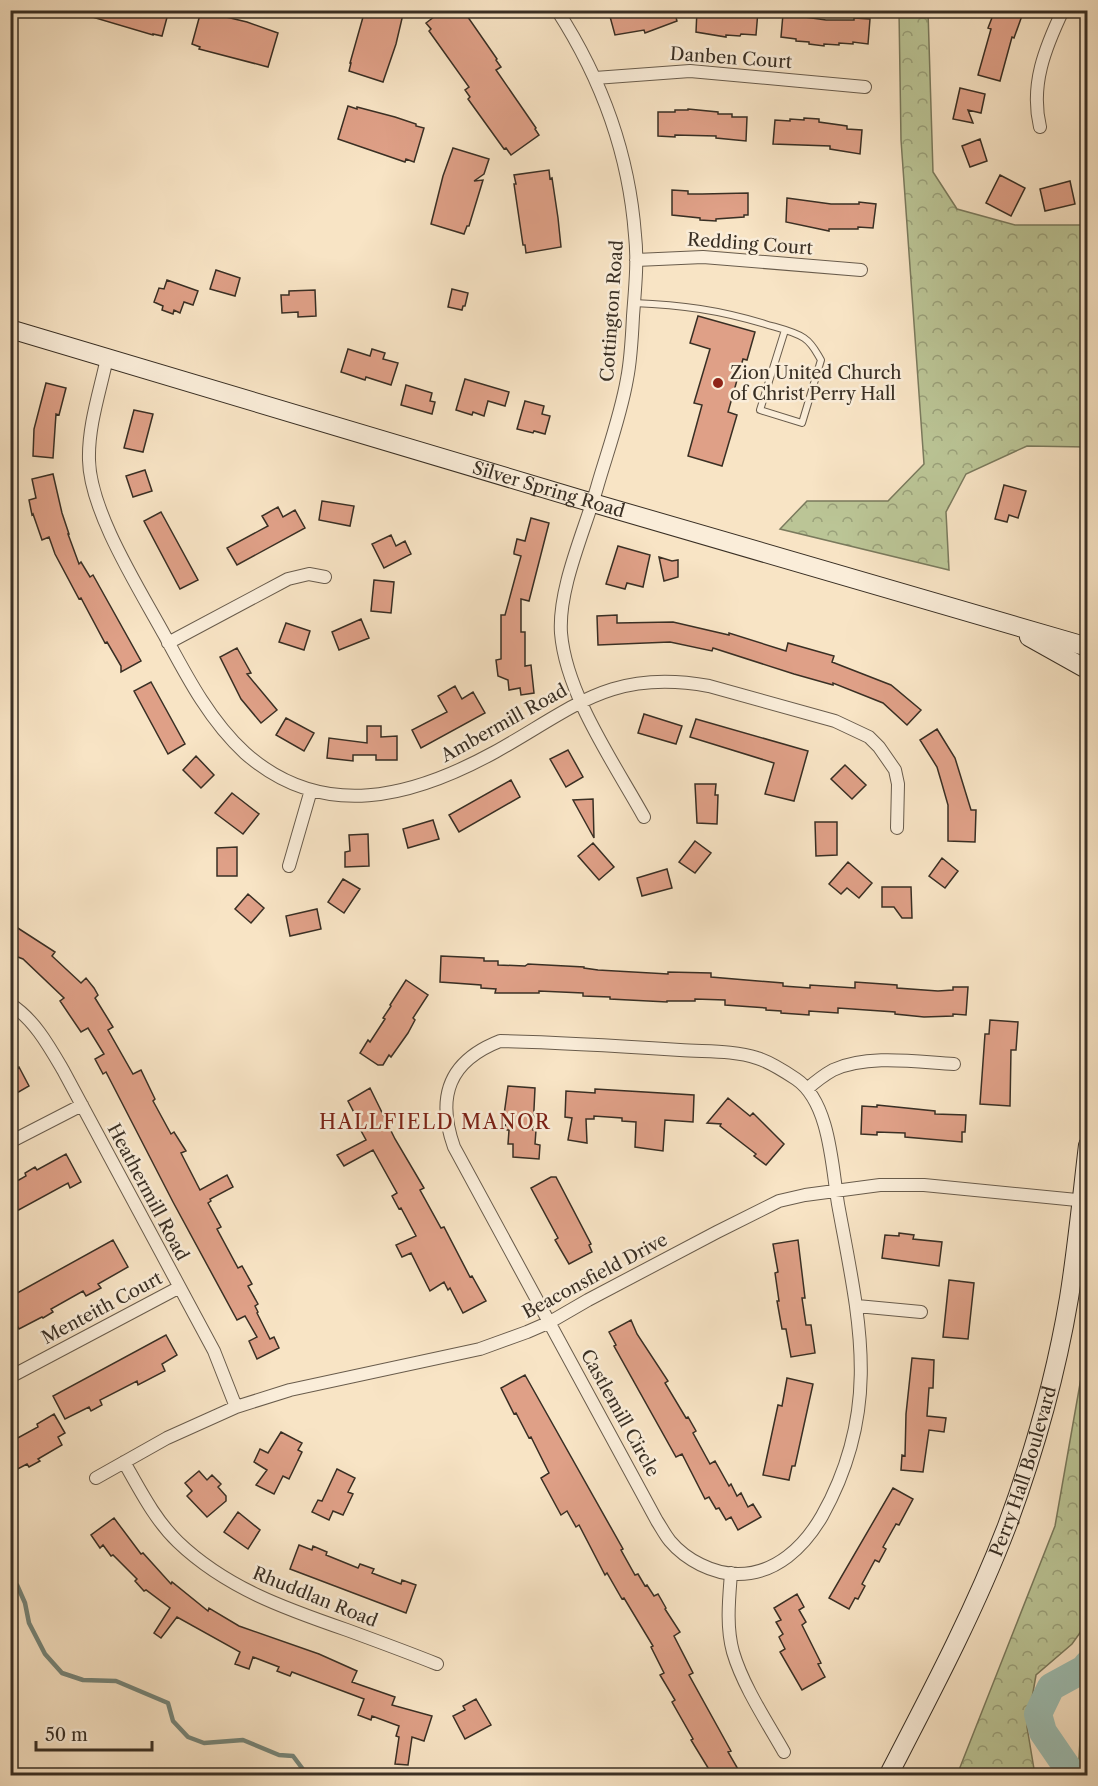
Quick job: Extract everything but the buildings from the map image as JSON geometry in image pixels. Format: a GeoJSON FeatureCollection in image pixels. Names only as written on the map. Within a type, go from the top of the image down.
{"type":"FeatureCollection","features":[{"type":"Feature","properties":{"kind":"main road","name":"Silver Spring Road"},"geometry":{"type":"LineString","coordinates":[[10,329],[1088,647]]}},
{"type":"Feature","properties":{"kind":"main road"},"geometry":{"type":"LineString","coordinates":[[999,621],[1088,670]]}},
{"type":"Feature","properties":{"kind":"main road","name":"Perry Hall Boulevard"},"geometry":{"type":"LineString","coordinates":[[888,1776],[954,1649],[988,1573],[1025,1471],[1055,1364],[1068,1300],[1085,1201],[1088,1145]]}},
{"type":"Feature","properties":{"kind":"street","name":"Cottington Road"},"geometry":{"type":"LineString","coordinates":[[557,10],[584,53],[623,160],[633,211],[636,260],[627,380],[568,581],[561,619],[563,649],[569,674],[580,701],[644,817]]}},
{"type":"Feature","properties":{"kind":"street"},"geometry":{"type":"LineString","coordinates":[[1040,127],[1035,97],[1039,72],[1051,36],[1063,10]]}},
{"type":"Feature","properties":{"kind":"street","name":"Danben Court"},"geometry":{"type":"LineString","coordinates":[[595,78],[690,71],[865,87]]}},
{"type":"Feature","properties":{"kind":"street","name":"Redding Court"},"geometry":{"type":"LineString","coordinates":[[636,260],[703,257],[861,270]]}},
{"type":"Feature","properties":{"kind":"street","name":"Ambermill Road"},"geometry":{"type":"LineString","coordinates":[[107,358],[92,427],[88,460],[100,509],[120,555],[191,684],[208,709],[245,752],[283,779],[311,790],[351,797],[372,796],[419,786],[457,771],[495,752],[580,701],[629,684],[650,681],[688,682],[835,721],[869,737],[888,758],[895,770],[898,784],[897,828]]}},
{"type":"Feature","properties":{"kind":"street"},"geometry":{"type":"LineString","coordinates":[[168,643],[288,579],[309,574],[325,577]]}},
{"type":"Feature","properties":{"kind":"street"},"geometry":{"type":"LineString","coordinates":[[289,866],[311,790]]}},
{"type":"Feature","properties":{"kind":"street","name":"Heathermill Road"},"geometry":{"type":"LineString","coordinates":[[10,1004],[32,1023],[48,1043],[178,1288],[214,1351],[236,1407]]}},
{"type":"Feature","properties":{"kind":"street","name":"Castlemill Circle"},"geometry":{"type":"LineString","coordinates":[[500,1041],[757,1058],[797,1080],[807,1089],[825,1127],[857,1306],[861,1353],[858,1419],[851,1447],[828,1506],[803,1544],[790,1556],[755,1571],[731,1573],[709,1568],[687,1557],[669,1541],[454,1147],[446,1118],[448,1089],[460,1066],[470,1056],[500,1041]]}},
{"type":"Feature","properties":{"kind":"street"},"geometry":{"type":"LineString","coordinates":[[807,1089],[831,1071],[868,1061],[954,1064]]}},
{"type":"Feature","properties":{"kind":"street"},"geometry":{"type":"LineString","coordinates":[[10,1142],[82,1105]]}},
{"type":"Feature","properties":{"kind":"street","name":"Beaconsfield Drive"},"geometry":{"type":"LineString","coordinates":[[96,1478],[168,1438],[236,1407],[290,1390],[480,1349],[550,1322],[646,1269],[779,1201],[836,1190],[880,1185],[924,1185],[1085,1201]]}},
{"type":"Feature","properties":{"kind":"street","name":"Menteith Court"},"geometry":{"type":"LineString","coordinates":[[10,1377],[178,1288]]}},
{"type":"Feature","properties":{"kind":"street"},"geometry":{"type":"LineString","coordinates":[[857,1306],[921,1312]]}},
{"type":"Feature","properties":{"kind":"street","name":"Rhuddlan Road"},"geometry":{"type":"LineString","coordinates":[[124,1462],[162,1523],[177,1540],[210,1569],[249,1592],[279,1605],[437,1664]]}},
{"type":"Feature","properties":{"kind":"street"},"geometry":{"type":"LineString","coordinates":[[731,1573],[729,1623],[734,1653],[745,1679],[784,1752]]}},
{"type":"Feature","properties":{"kind":"lane"},"geometry":{"type":"LineString","coordinates":[[634,303],[681,305],[735,315],[785,330],[804,338],[814,347],[821,360],[802,423],[760,410],[785,330]]}},
{"type":"Feature","properties":{"kind":"green space"},"geometry":{"type":"Polygon","coordinates":[[[899,11],[928,11],[933,172],[957,209],[1015,225],[1080,225],[1087,222],[1087,447],[1027,446],[966,474],[946,512],[949,570],[780,529],[807,501],[888,501],[924,464],[901,140],[899,11]]]}},
{"type":"Feature","properties":{"kind":"green space"},"geometry":{"type":"Polygon","coordinates":[[[1087,1344],[1087,1623],[1072,1644],[1036,1675],[1027,1727],[1035,1775],[957,1775],[1055,1526],[1087,1344]]]}},
{"type":"Feature","properties":{"kind":"green space"},"geometry":{"type":"Polygon","coordinates":[[[1087,1715],[1087,1775],[1078,1775],[1081,1724],[1087,1715]]]}},
{"type":"Feature","properties":{"kind":"waterway"},"geometry":{"type":"LineString","coordinates":[[10,1578],[17,1585],[25,1603],[29,1623],[45,1654],[62,1673],[83,1680],[116,1681],[168,1703],[173,1721],[188,1737],[204,1743],[243,1740],[279,1755],[293,1756],[308,1776]]}},
{"type":"Feature","properties":{"kind":"waterway"},"geometry":{"type":"LineString","coordinates":[[1070,1776],[1069,1770],[1043,1732],[1038,1714],[1051,1687],[1084,1669],[1088,1664]]}},
{"type":"Feature","properties":{"kind":"place","name":"Zion United Church of Christ Perry Hall"},"geometry":{"type":"Point","coordinates":[718,383]}},
{"type":"Feature","properties":{"kind":"district","name":"HALLFIELD MANOR"},"geometry":{"type":"Point","coordinates":[435,1122]}}]}
